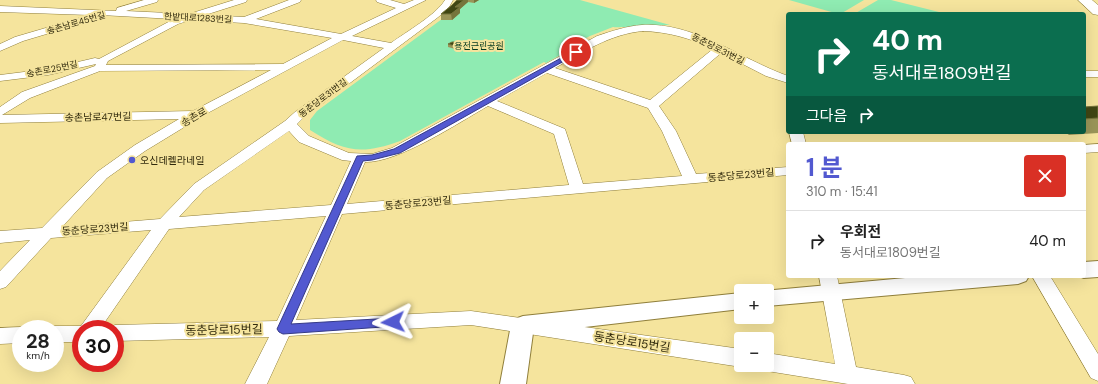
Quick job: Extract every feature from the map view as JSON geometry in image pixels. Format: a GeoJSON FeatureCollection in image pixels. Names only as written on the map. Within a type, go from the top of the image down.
{"type":"FeatureCollection","features":[{"type":"Feature","properties":{"kind":"street","name":"송촌남로45번길"},"geometry":{"type":"LineString","coordinates":[[0,48],[19,39],[154,0]]}},
{"type":"Feature","properties":{"kind":"street"},"geometry":{"type":"LineString","coordinates":[[0,112],[26,95],[102,63],[175,22],[243,0]]}},
{"type":"Feature","properties":{"kind":"street"},"geometry":{"type":"LineString","coordinates":[[244,20],[297,0]]}},
{"type":"Feature","properties":{"kind":"street"},"geometry":{"type":"LineString","coordinates":[[380,0],[404,7]]}},
{"type":"Feature","properties":{"kind":"street","name":"송촌로"},"geometry":{"type":"LineString","coordinates":[[0,282],[102,175],[119,162],[195,115],[343,37],[404,7],[422,0]]}},
{"type":"Feature","properties":{"kind":"street","name":"동춘당로31번길"},"geometry":{"type":"LineString","coordinates":[[449,0],[445,7],[434,16],[299,115],[290,124],[304,139],[347,157],[372,158],[397,151],[601,38],[620,32],[642,28],[680,31],[694,36],[752,66],[786,81]]}},
{"type":"Feature","properties":{"kind":"street","name":"한밭대로1283번길"},"geometry":{"type":"LineString","coordinates":[[0,9],[244,20],[394,46]]}},
{"type":"Feature","properties":{"kind":"street"},"geometry":{"type":"LineString","coordinates":[[652,105],[720,49]]}},
{"type":"Feature","properties":{"kind":"street"},"geometry":{"type":"LineString","coordinates":[[102,63],[285,67]]}},
{"type":"Feature","properties":{"kind":"street","name":"송촌로25번길"},"geometry":{"type":"LineString","coordinates":[[0,78],[102,63]]}},
{"type":"Feature","properties":{"kind":"street"},"geometry":{"type":"LineString","coordinates":[[547,69],[652,105],[669,131],[691,179]]}},
{"type":"Feature","properties":{"kind":"street"},"geometry":{"type":"LineString","coordinates":[[1086,74],[1098,74]]}},
{"type":"Feature","properties":{"kind":"street"},"geometry":{"type":"LineString","coordinates":[[487,101],[560,132],[577,189]]}},
{"type":"Feature","properties":{"kind":"street","name":"송촌남로47번길"},"geometry":{"type":"LineString","coordinates":[[0,118],[195,115]]}},
{"type":"Feature","properties":{"kind":"street"},"geometry":{"type":"LineString","coordinates":[[95,320],[164,224],[199,187],[290,124]]}},
{"type":"Feature","properties":{"kind":"street"},"geometry":{"type":"LineString","coordinates":[[1086,149],[1098,148]]}},
{"type":"Feature","properties":{"kind":"street"},"geometry":{"type":"LineString","coordinates":[[256,384],[283,329],[360,158]]}},
{"type":"Feature","properties":{"kind":"street","name":"동춘당로23번길"},"geometry":{"type":"LineString","coordinates":[[0,237],[786,171]]}},
{"type":"Feature","properties":{"kind":"street"},"geometry":{"type":"LineString","coordinates":[[1086,270],[1098,269]]}},
{"type":"Feature","properties":{"kind":"street"},"geometry":{"type":"LineString","coordinates":[[774,296],[830,284],[971,278]]}},
{"type":"Feature","properties":{"kind":"street"},"geometry":{"type":"LineString","coordinates":[[1042,278],[1098,372]]}},
{"type":"Feature","properties":{"kind":"street"},"geometry":{"type":"LineString","coordinates":[[830,284],[847,374]]}},
{"type":"Feature","properties":{"kind":"street","name":"동춘당로15번길"},"geometry":{"type":"LineString","coordinates":[[524,325],[734,302]]}},
{"type":"Feature","properties":{"kind":"street","name":"동춘당로15번길"},"geometry":{"type":"LineString","coordinates":[[124,333],[283,329],[471,318],[734,357]]}},
{"type":"Feature","properties":{"kind":"street"},"geometry":{"type":"LineString","coordinates":[[513,384],[524,325]]}},
{"type":"Feature","properties":{"kind":"street"},"geometry":{"type":"LineString","coordinates":[[0,336],[12,335]]}},
{"type":"Feature","properties":{"kind":"street"},"geometry":{"type":"LineString","coordinates":[[774,363],[904,384]]}},
{"type":"Feature","properties":{"kind":"green space","name":"용전근린공원"},"geometry":{"type":"Polygon","coordinates":[[[460,0],[580,0],[670,25],[613,27],[590,36],[580,41],[582,43],[546,63],[544,62],[400,141],[387,145],[364,149],[343,147],[310,130],[310,120],[317,111],[442,19],[460,0]]]}},
{"type":"Feature","properties":{"kind":"green space"},"geometry":{"type":"Polygon","coordinates":[[[789,0],[864,0],[844,12],[831,12],[789,0]]]}},
{"type":"Feature","properties":{"kind":"green space"},"geometry":{"type":"Polygon","coordinates":[[[878,0],[891,0],[939,12],[857,12],[878,0]]]}},
{"type":"Feature","properties":{"kind":"building"},"geometry":{"type":"Polygon","coordinates":[[[457,0],[464,0],[455,7],[460,7],[451,14],[441,14],[452,5],[457,0]]]}},
{"type":"Feature","properties":{"kind":"building"},"geometry":{"type":"Polygon","coordinates":[[[458,42],[458,44],[455,46],[448,44],[458,42]]]}},
{"type":"Feature","properties":{"kind":"building"},"geometry":{"type":"Polygon","coordinates":[[[1098,106],[1098,118],[1086,119],[1086,107],[1098,106]]]}},
{"type":"Feature","properties":{"kind":"place","name":"오신데렐라네일"},"geometry":{"type":"Point","coordinates":[132,160]}},
{"type":"Feature","properties":{"kind":"route"},"geometry":{"type":"LineString","coordinates":[[393,322],[283,329],[360,158],[372,158],[397,151],[519,85],[576,52]]}}]}
